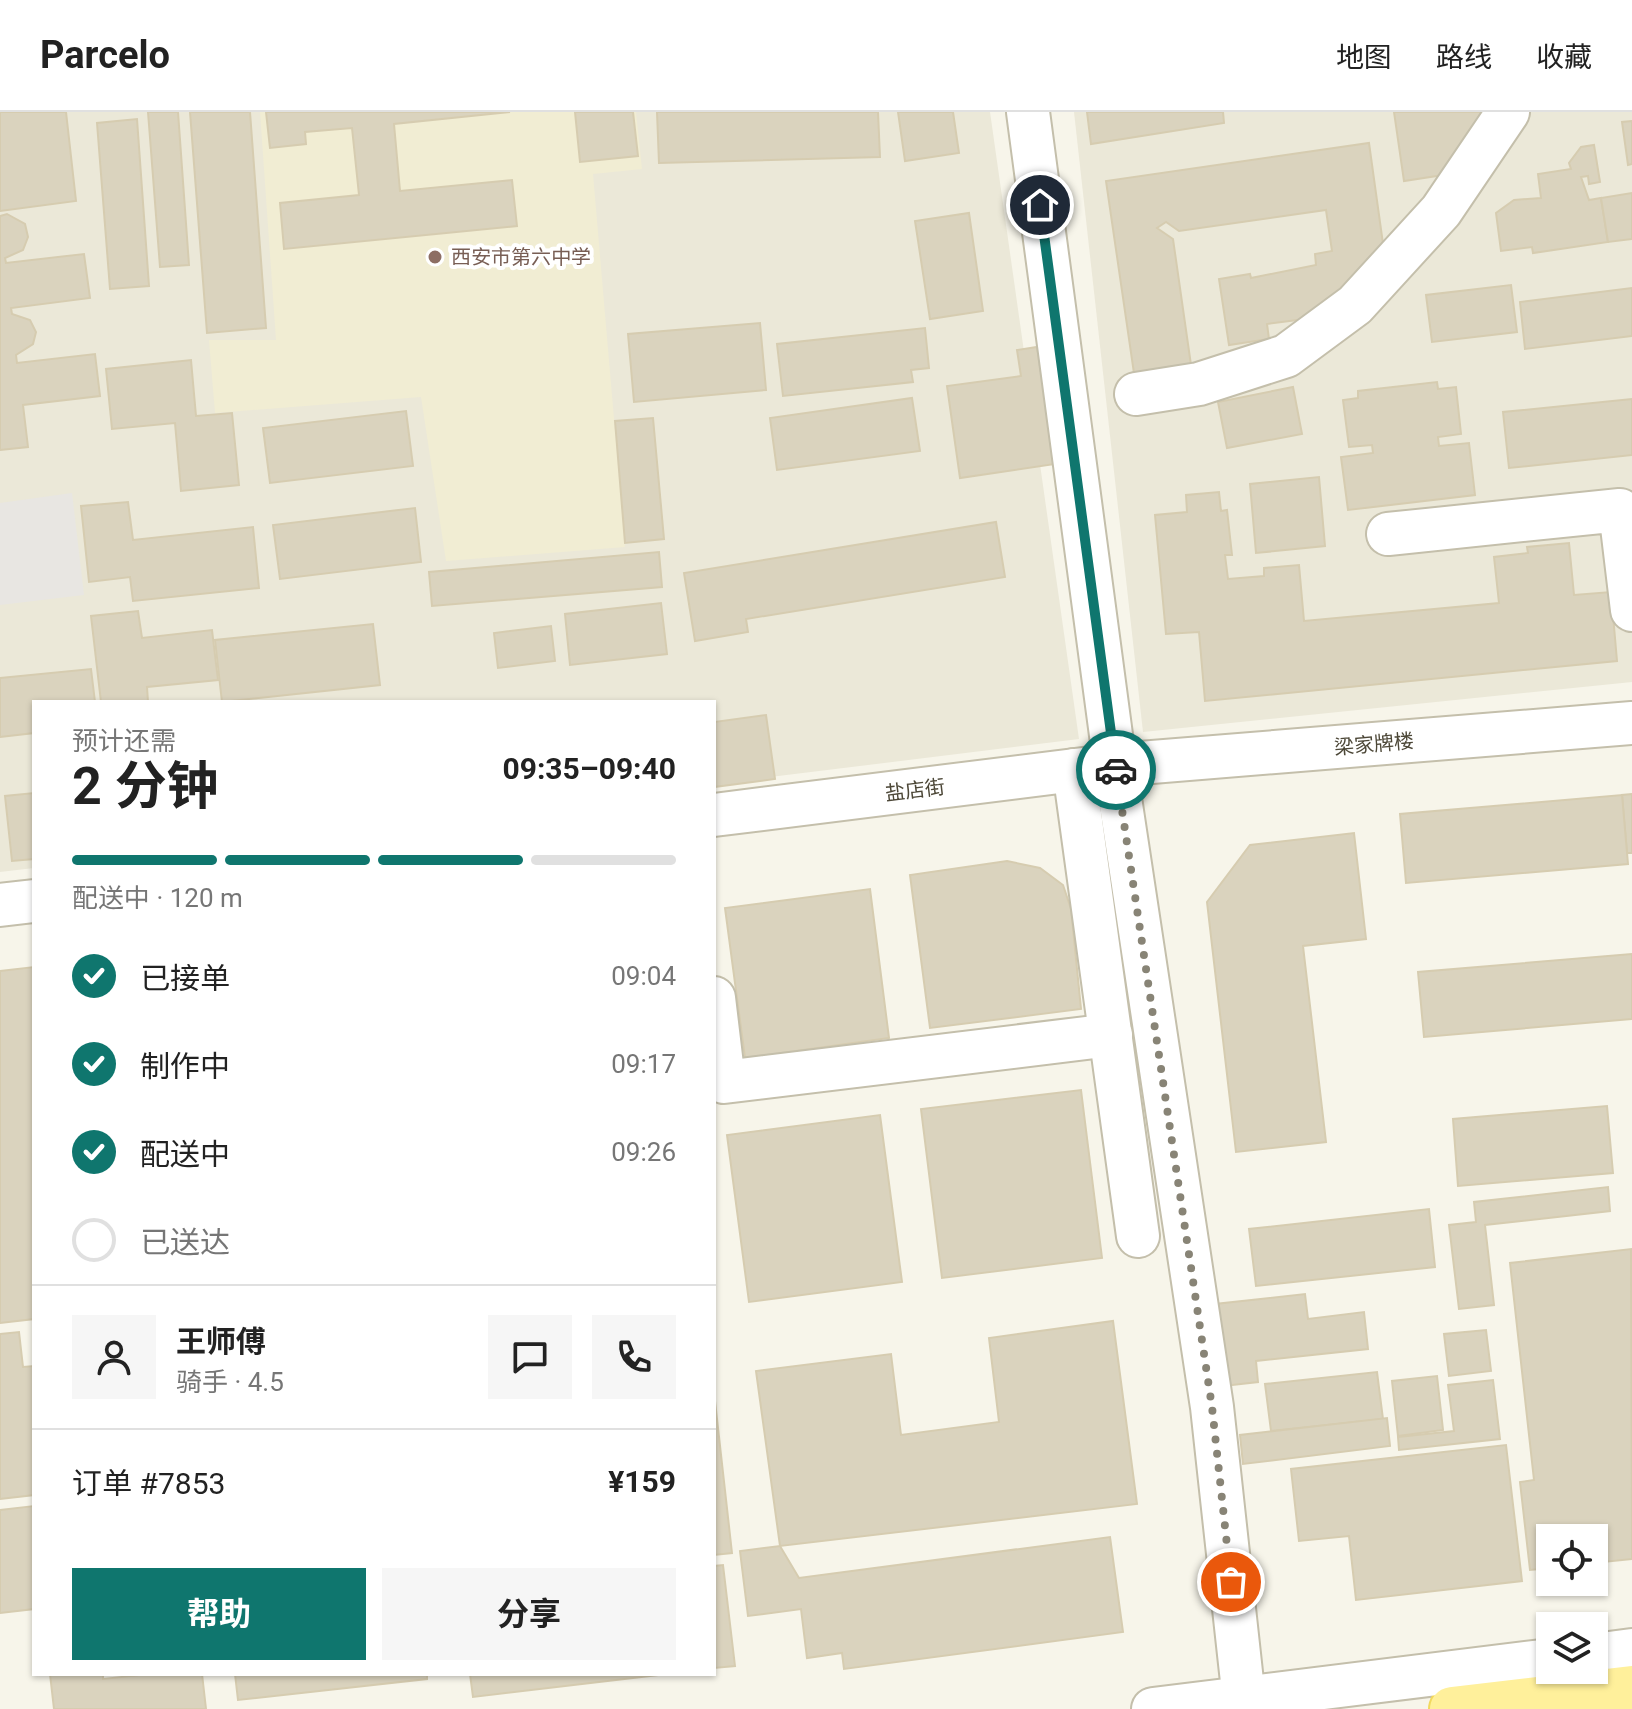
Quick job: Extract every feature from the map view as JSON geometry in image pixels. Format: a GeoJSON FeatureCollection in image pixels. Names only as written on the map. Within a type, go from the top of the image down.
{"type":"FeatureCollection","features":[{"type":"Feature","properties":{"kind":"main road"},"geometry":{"type":"LineString","coordinates":[[1452,1709],[1632,1688]]}},
{"type":"Feature","properties":{"kind":"street"},"geometry":{"type":"LineString","coordinates":[[1028,112],[1115,765],[1212,1407],[1244,1704]]}},
{"type":"Feature","properties":{"kind":"street"},"geometry":{"type":"LineString","coordinates":[[1136,394],[1199,384],[1286,356],[1355,305],[1441,211],[1508,112]]}},
{"type":"Feature","properties":{"kind":"street"},"geometry":{"type":"LineString","coordinates":[[1388,534],[1620,510],[1632,610]]}},
{"type":"Feature","properties":{"kind":"street","name":"梁家牌楼"},"geometry":{"type":"LineString","coordinates":[[1115,765],[1632,723]]}},
{"type":"Feature","properties":{"kind":"street","name":"盐店街"},"geometry":{"type":"LineString","coordinates":[[716,815],[1115,765]]}},
{"type":"Feature","properties":{"kind":"street"},"geometry":{"type":"LineString","coordinates":[[1074,770],[1138,1236]]}},
{"type":"Feature","properties":{"kind":"street"},"geometry":{"type":"LineString","coordinates":[[0,905],[32,901]]}},
{"type":"Feature","properties":{"kind":"street"},"geometry":{"type":"LineString","coordinates":[[716,1015],[724,1082],[1111,1035]]}},
{"type":"Feature","properties":{"kind":"street"},"geometry":{"type":"LineString","coordinates":[[1608,1653],[1632,1650]]}},
{"type":"Feature","properties":{"kind":"street"},"geometry":{"type":"LineString","coordinates":[[1153,1709],[1244,1704],[1536,1662]]}},
{"type":"Feature","properties":{"kind":"shaded area"},"geometry":{"type":"Polygon","coordinates":[[[0,112],[990,112],[1079,739],[716,784],[716,700],[32,700],[32,868],[0,872],[0,112]]]}},
{"type":"Feature","properties":{"kind":"shaded area","name":"西安市第六中学"},"geometry":{"type":"Polygon","coordinates":[[[260,112],[636,112],[642,169],[593,174],[625,547],[446,561],[421,397],[215,413],[209,340],[276,340],[260,112]]]}},
{"type":"Feature","properties":{"kind":"shaded area"},"geometry":{"type":"Polygon","coordinates":[[[1074,112],[1632,112],[1632,682],[1143,732],[1074,112]]]}},
{"type":"Feature","properties":{"kind":"shaded area"},"geometry":{"type":"Polygon","coordinates":[[[72,493],[84,595],[0,605],[0,503],[72,493]]]}},
{"type":"Feature","properties":{"kind":"building"},"geometry":{"type":"Polygon","coordinates":[[[0,112],[66,112],[76,201],[0,211],[0,112]]]}},
{"type":"Feature","properties":{"kind":"building"},"geometry":{"type":"Polygon","coordinates":[[[148,112],[178,112],[189,265],[160,267],[148,112]]]}},
{"type":"Feature","properties":{"kind":"building"},"geometry":{"type":"Polygon","coordinates":[[[190,112],[250,112],[266,328],[207,333],[190,112]]]}},
{"type":"Feature","properties":{"kind":"building"},"geometry":{"type":"Polygon","coordinates":[[[266,112],[510,112],[394,124],[400,191],[512,180],[517,226],[284,249],[280,203],[359,195],[352,128],[305,132],[306,144],[270,148],[266,112]]]}},
{"type":"Feature","properties":{"kind":"building"},"geometry":{"type":"Polygon","coordinates":[[[575,112],[633,112],[638,156],[580,162],[575,112]]]}},
{"type":"Feature","properties":{"kind":"building"},"geometry":{"type":"Polygon","coordinates":[[[657,112],[878,112],[880,157],[659,163],[657,112]]]}},
{"type":"Feature","properties":{"kind":"building"},"geometry":{"type":"Polygon","coordinates":[[[898,112],[953,112],[959,153],[905,161],[898,112]]]}},
{"type":"Feature","properties":{"kind":"building"},"geometry":{"type":"Polygon","coordinates":[[[1087,112],[1223,112],[1224,123],[1091,144],[1087,112]]]}},
{"type":"Feature","properties":{"kind":"building"},"geometry":{"type":"Polygon","coordinates":[[[1394,112],[1495,112],[1484,131],[1468,133],[1471,154],[1456,173],[1404,181],[1394,112]]]}},
{"type":"Feature","properties":{"kind":"building"},"geometry":{"type":"Polygon","coordinates":[[[137,119],[149,286],[110,289],[97,123],[137,119]]]}},
{"type":"Feature","properties":{"kind":"building"},"geometry":{"type":"Polygon","coordinates":[[[1632,121],[1632,164],[1628,165],[1622,122],[1632,121]]]}},
{"type":"Feature","properties":{"kind":"building"},"geometry":{"type":"Polygon","coordinates":[[[1369,143],[1384,251],[1332,302],[1305,319],[1267,324],[1269,339],[1229,345],[1219,279],[1250,274],[1251,278],[1316,265],[1315,254],[1332,251],[1326,210],[1179,231],[1166,222],[1157,228],[1173,239],[1192,372],[1135,380],[1106,181],[1369,143]]]}},
{"type":"Feature","properties":{"kind":"building"},"geometry":{"type":"Polygon","coordinates":[[[1594,145],[1600,182],[1589,184],[1588,176],[1581,177],[1589,200],[1601,198],[1608,242],[1533,253],[1532,247],[1501,251],[1496,213],[1514,200],[1541,198],[1538,174],[1571,169],[1569,163],[1581,147],[1594,145]]]}},
{"type":"Feature","properties":{"kind":"building"},"geometry":{"type":"Polygon","coordinates":[[[1632,193],[1632,239],[1608,242],[1601,198],[1632,193]]]}},
{"type":"Feature","properties":{"kind":"building"},"geometry":{"type":"Polygon","coordinates":[[[969,213],[983,311],[930,319],[915,221],[969,213]]]}},
{"type":"Feature","properties":{"kind":"building"},"geometry":{"type":"Polygon","coordinates":[[[7,214],[25,224],[28,237],[23,250],[5,258],[6,263],[84,254],[90,298],[11,308],[12,314],[30,320],[36,332],[33,344],[16,355],[17,363],[95,354],[100,396],[23,405],[28,447],[0,450],[0,216],[7,214]]]}},
{"type":"Feature","properties":{"kind":"building"},"geometry":{"type":"Polygon","coordinates":[[[1511,285],[1517,332],[1432,342],[1426,295],[1511,285]]]}},
{"type":"Feature","properties":{"kind":"building"},"geometry":{"type":"Polygon","coordinates":[[[1632,288],[1632,336],[1525,349],[1520,302],[1632,288]]]}},
{"type":"Feature","properties":{"kind":"building"},"geometry":{"type":"Polygon","coordinates":[[[760,323],[766,390],[634,402],[628,334],[760,323]]]}},
{"type":"Feature","properties":{"kind":"building"},"geometry":{"type":"Polygon","coordinates":[[[925,328],[929,368],[911,370],[913,382],[783,396],[777,344],[925,328]]]}},
{"type":"Feature","properties":{"kind":"building"},"geometry":{"type":"Polygon","coordinates":[[[1037,347],[1055,464],[960,478],[947,386],[1021,376],[1017,350],[1037,347]]]}},
{"type":"Feature","properties":{"kind":"building"},"geometry":{"type":"Polygon","coordinates":[[[191,360],[196,416],[232,413],[239,485],[181,491],[175,423],[112,429],[106,369],[191,360]]]}},
{"type":"Feature","properties":{"kind":"building"},"geometry":{"type":"Polygon","coordinates":[[[1437,382],[1438,389],[1456,387],[1461,434],[1438,437],[1439,446],[1469,443],[1475,495],[1348,510],[1341,457],[1373,453],[1372,445],[1349,447],[1343,400],[1358,398],[1358,391],[1437,382]]]}},
{"type":"Feature","properties":{"kind":"building"},"geometry":{"type":"Polygon","coordinates":[[[1293,387],[1302,434],[1227,448],[1218,402],[1293,387]]]}},
{"type":"Feature","properties":{"kind":"building"},"geometry":{"type":"Polygon","coordinates":[[[912,398],[920,451],[777,470],[770,418],[912,398]]]}},
{"type":"Feature","properties":{"kind":"building"},"geometry":{"type":"Polygon","coordinates":[[[1632,399],[1632,455],[1509,468],[1503,412],[1632,399]]]}},
{"type":"Feature","properties":{"kind":"building"},"geometry":{"type":"Polygon","coordinates":[[[406,411],[413,466],[270,483],[263,428],[406,411]]]}},
{"type":"Feature","properties":{"kind":"building"},"geometry":{"type":"Polygon","coordinates":[[[653,418],[664,539],[625,543],[615,421],[653,418]]]}},
{"type":"Feature","properties":{"kind":"building"},"geometry":{"type":"Polygon","coordinates":[[[1319,477],[1325,546],[1256,553],[1250,484],[1319,477]]]}},
{"type":"Feature","properties":{"kind":"building"},"geometry":{"type":"Polygon","coordinates":[[[1219,492],[1221,511],[1227,510],[1232,555],[1225,555],[1228,579],[1264,576],[1264,568],[1299,565],[1304,621],[1499,603],[1494,557],[1528,553],[1527,547],[1569,543],[1574,595],[1611,592],[1617,661],[1205,701],[1199,632],[1166,634],[1155,515],[1187,512],[1186,495],[1219,492]]]}},
{"type":"Feature","properties":{"kind":"building"},"geometry":{"type":"Polygon","coordinates":[[[128,502],[133,540],[253,527],[259,588],[133,601],[130,577],[89,582],[81,506],[128,502]]]}},
{"type":"Feature","properties":{"kind":"building"},"geometry":{"type":"Polygon","coordinates":[[[415,508],[421,562],[280,579],[273,525],[415,508]]]}},
{"type":"Feature","properties":{"kind":"building"},"geometry":{"type":"Polygon","coordinates":[[[996,522],[1005,577],[746,619],[748,632],[695,641],[684,573],[996,522]]]}},
{"type":"Feature","properties":{"kind":"building"},"geometry":{"type":"Polygon","coordinates":[[[659,552],[662,587],[432,606],[429,572],[659,552]]]}},
{"type":"Feature","properties":{"kind":"building"},"geometry":{"type":"Polygon","coordinates":[[[661,603],[667,654],[570,665],[565,614],[661,603]]]}},
{"type":"Feature","properties":{"kind":"building"},"geometry":{"type":"Polygon","coordinates":[[[138,611],[142,638],[212,630],[218,680],[147,687],[148,700],[101,700],[91,616],[138,611]]]}},
{"type":"Feature","properties":{"kind":"building"},"geometry":{"type":"Polygon","coordinates":[[[373,624],[380,685],[222,700],[215,640],[373,624]]]}},
{"type":"Feature","properties":{"kind":"building"},"geometry":{"type":"Polygon","coordinates":[[[551,626],[555,661],[498,668],[494,633],[551,626]]]}},
{"type":"Feature","properties":{"kind":"building"},"geometry":{"type":"Polygon","coordinates":[[[91,669],[95,700],[32,700],[32,733],[0,737],[0,678],[91,669]]]}},
{"type":"Feature","properties":{"kind":"building"},"geometry":{"type":"Polygon","coordinates":[[[766,715],[775,779],[716,787],[716,722],[766,715]]]}},
{"type":"Feature","properties":{"kind":"building"},"geometry":{"type":"Polygon","coordinates":[[[32,793],[32,859],[12,861],[5,796],[32,793]]]}},
{"type":"Feature","properties":{"kind":"building"},"geometry":{"type":"Polygon","coordinates":[[[1632,794],[1632,853],[1627,853],[1622,795],[1632,794]]]}},
{"type":"Feature","properties":{"kind":"building"},"geometry":{"type":"Polygon","coordinates":[[[1622,795],[1628,864],[1406,883],[1400,814],[1622,795]]]}},
{"type":"Feature","properties":{"kind":"building"},"geometry":{"type":"Polygon","coordinates":[[[1354,833],[1366,939],[1303,946],[1326,1142],[1236,1152],[1207,902],[1250,845],[1354,833]]]}},
{"type":"Feature","properties":{"kind":"building"},"geometry":{"type":"Polygon","coordinates":[[[1007,861],[1040,868],[1063,885],[1071,909],[1081,1009],[930,1028],[910,875],[1007,861]]]}},
{"type":"Feature","properties":{"kind":"building"},"geometry":{"type":"Polygon","coordinates":[[[870,889],[889,1038],[745,1058],[725,908],[870,889]]]}},
{"type":"Feature","properties":{"kind":"building"},"geometry":{"type":"Polygon","coordinates":[[[1632,954],[1632,1019],[1424,1037],[1418,972],[1632,954]]]}},
{"type":"Feature","properties":{"kind":"building"},"geometry":{"type":"Polygon","coordinates":[[[32,967],[32,1319],[0,1323],[0,971],[32,967]]]}},
{"type":"Feature","properties":{"kind":"building"},"geometry":{"type":"Polygon","coordinates":[[[1081,1090],[1102,1258],[942,1278],[921,1109],[1081,1090]]]}},
{"type":"Feature","properties":{"kind":"building"},"geometry":{"type":"Polygon","coordinates":[[[1607,1106],[1613,1173],[1458,1186],[1453,1119],[1607,1106]]]}},
{"type":"Feature","properties":{"kind":"building"},"geometry":{"type":"Polygon","coordinates":[[[880,1115],[902,1282],[749,1302],[727,1135],[880,1115]]]}},
{"type":"Feature","properties":{"kind":"building"},"geometry":{"type":"Polygon","coordinates":[[[1608,1187],[1610,1211],[1485,1225],[1494,1305],[1459,1309],[1449,1225],[1476,1222],[1474,1202],[1608,1187]]]}},
{"type":"Feature","properties":{"kind":"building"},"geometry":{"type":"Polygon","coordinates":[[[1429,1209],[1435,1267],[1256,1286],[1249,1229],[1429,1209]]]}},
{"type":"Feature","properties":{"kind":"building"},"geometry":{"type":"Polygon","coordinates":[[[1631,1249],[1632,1559],[1608,1562],[1608,1524],[1536,1524],[1536,1569],[1530,1570],[1520,1482],[1534,1480],[1510,1263],[1631,1249]]]}},
{"type":"Feature","properties":{"kind":"building"},"geometry":{"type":"Polygon","coordinates":[[[1305,1294],[1308,1319],[1364,1312],[1368,1349],[1256,1361],[1258,1382],[1215,1387],[1206,1305],[1305,1294]]]}},
{"type":"Feature","properties":{"kind":"building"},"geometry":{"type":"Polygon","coordinates":[[[1113,1321],[1137,1504],[780,1546],[756,1371],[891,1354],[901,1435],[999,1422],[989,1338],[1113,1321]]]}},
{"type":"Feature","properties":{"kind":"building"},"geometry":{"type":"Polygon","coordinates":[[[1486,1330],[1491,1371],[1449,1376],[1444,1334],[1486,1330]]]}},
{"type":"Feature","properties":{"kind":"building"},"geometry":{"type":"Polygon","coordinates":[[[19,1332],[23,1367],[32,1366],[32,1495],[0,1499],[0,1334],[19,1332]]]}},
{"type":"Feature","properties":{"kind":"building"},"geometry":{"type":"Polygon","coordinates":[[[1377,1372],[1383,1419],[1271,1431],[1265,1384],[1377,1372]]]}},
{"type":"Feature","properties":{"kind":"building"},"geometry":{"type":"Polygon","coordinates":[[[1437,1376],[1443,1430],[1398,1436],[1392,1381],[1437,1376]]]}},
{"type":"Feature","properties":{"kind":"building"},"geometry":{"type":"Polygon","coordinates":[[[1493,1380],[1500,1439],[1399,1450],[1398,1437],[1454,1431],[1448,1385],[1493,1380]]]}},
{"type":"Feature","properties":{"kind":"building"},"geometry":{"type":"Polygon","coordinates":[[[716,1410],[732,1553],[716,1555],[716,1410]]]}},
{"type":"Feature","properties":{"kind":"building"},"geometry":{"type":"Polygon","coordinates":[[[1387,1418],[1390,1446],[1243,1464],[1240,1435],[1387,1418]]]}},
{"type":"Feature","properties":{"kind":"building"},"geometry":{"type":"Polygon","coordinates":[[[1506,1445],[1522,1581],[1356,1600],[1349,1536],[1299,1541],[1291,1469],[1506,1445]]]}},
{"type":"Feature","properties":{"kind":"building"},"geometry":{"type":"Polygon","coordinates":[[[32,1506],[32,1609],[0,1613],[0,1510],[32,1506]]]}},
{"type":"Feature","properties":{"kind":"building"},"geometry":{"type":"Polygon","coordinates":[[[1110,1537],[1123,1632],[844,1669],[842,1653],[807,1658],[801,1609],[748,1616],[740,1551],[780,1546],[799,1578],[1110,1537]]]}},
{"type":"Feature","properties":{"kind":"building"},"geometry":{"type":"Polygon","coordinates":[[[723,1565],[735,1666],[716,1668],[716,1566],[723,1565]]]}},
{"type":"Feature","properties":{"kind":"building"},"geometry":{"type":"Polygon","coordinates":[[[50,1676],[103,1676],[103,1679],[202,1676],[206,1709],[54,1709],[50,1676]]]}},
{"type":"Feature","properties":{"kind":"building"},"geometry":{"type":"Polygon","coordinates":[[[235,1676],[427,1676],[427,1679],[238,1700],[235,1676]]]}},
{"type":"Feature","properties":{"kind":"building"},"geometry":{"type":"Polygon","coordinates":[[[470,1676],[650,1676],[473,1697],[470,1676]]]}},
{"type":"Feature","properties":{"kind":"way so far"},"geometry":{"type":"LineString","coordinates":[[1116,770],[1212,1407],[1231,1582]]}},
{"type":"Feature","properties":{"kind":"place","name":"西安市第六中学"},"geometry":{"type":"Point","coordinates":[435,257]}},
{"type":"Feature","properties":{"kind":"route"},"geometry":{"type":"LineString","coordinates":[[1040,205],[1116,770]]}}]}
